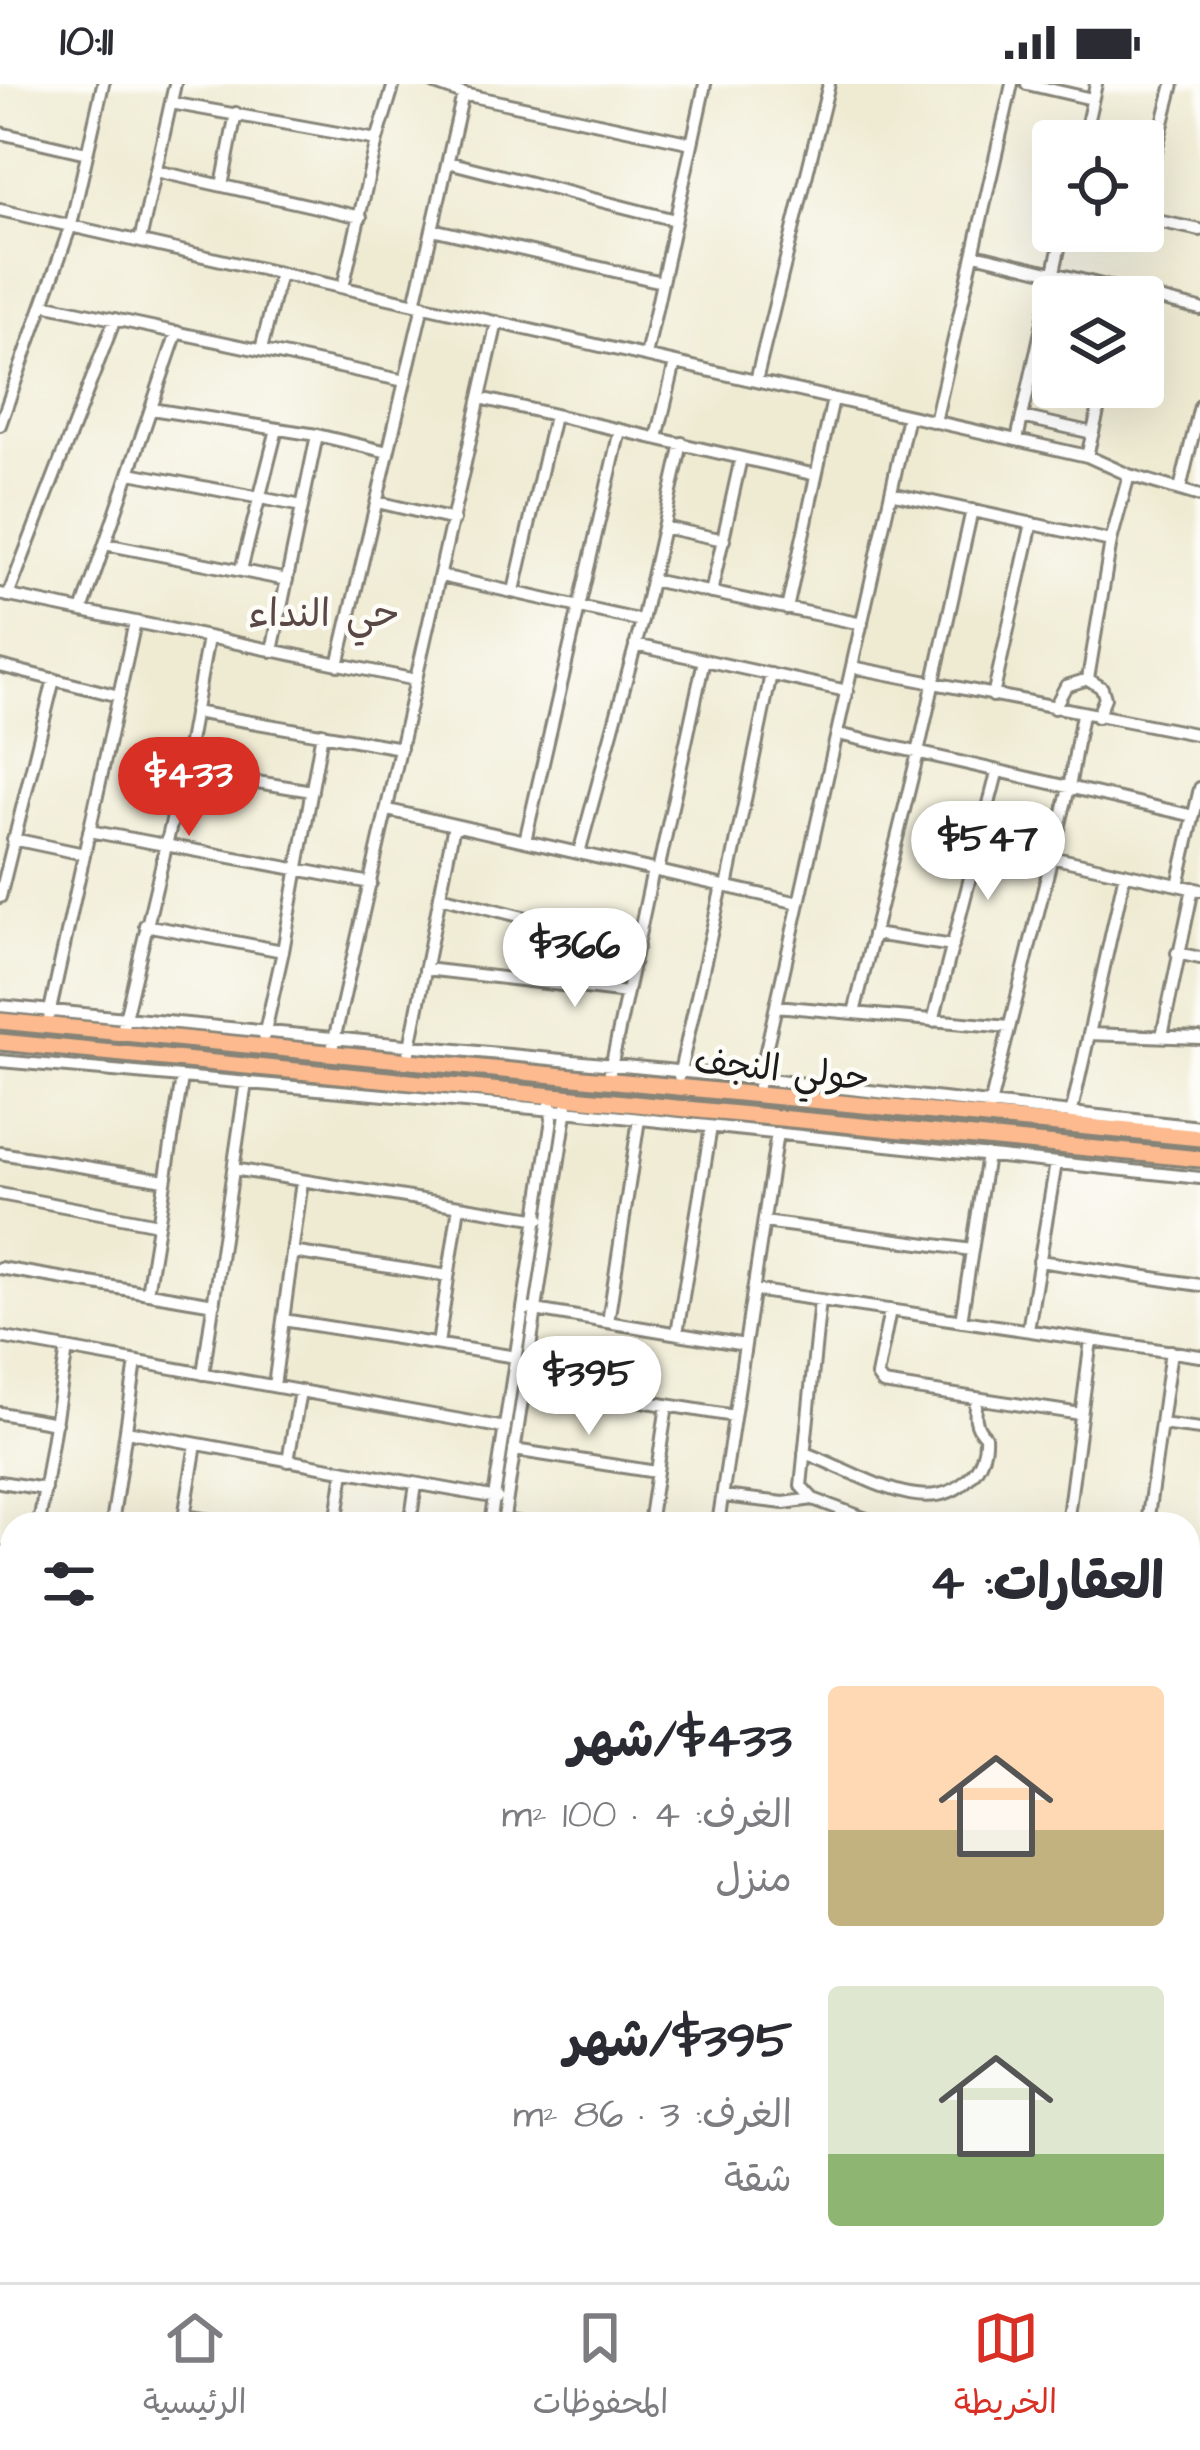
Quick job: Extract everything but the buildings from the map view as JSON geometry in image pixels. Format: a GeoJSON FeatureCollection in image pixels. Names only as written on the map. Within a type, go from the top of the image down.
{"type":"FeatureCollection","features":[{"type":"Feature","properties":{"kind":"main road","name":"حولي النجف"},"geometry":{"type":"LineString","coordinates":[[0,1022],[49,1018],[123,1024],[758,1087],[818,1102],[908,1104],[1200,1138]]}},
{"type":"Feature","properties":{"kind":"main road","name":"حولي النجف"},"geometry":{"type":"LineString","coordinates":[[0,1042],[560,1104],[818,1122],[1200,1160]]}},
{"type":"Feature","properties":{"kind":"main road"},"geometry":{"type":"LineString","coordinates":[[818,1102],[822,1110],[818,1122]]}},
{"type":"Feature","properties":{"kind":"main road"},"geometry":{"type":"LineString","coordinates":[[855,1126],[853,1115],[860,1106]]}},
{"type":"Feature","properties":{"kind":"street"},"geometry":{"type":"LineString","coordinates":[[0,425],[6,391],[71,225],[102,84]]}},
{"type":"Feature","properties":{"kind":"street"},"geometry":{"type":"LineString","coordinates":[[140,241],[175,84]]}},
{"type":"Feature","properties":{"kind":"street"},"geometry":{"type":"LineString","coordinates":[[343,287],[394,84]]}},
{"type":"Feature","properties":{"kind":"street"},"geometry":{"type":"LineString","coordinates":[[435,84],[692,143]]}},
{"type":"Feature","properties":{"kind":"street"},"geometry":{"type":"LineString","coordinates":[[646,356],[705,84]]}},
{"type":"Feature","properties":{"kind":"street"},"geometry":{"type":"LineString","coordinates":[[756,381],[829,84]]}},
{"type":"Feature","properties":{"kind":"street"},"geometry":{"type":"LineString","coordinates":[[935,422],[1012,84]]}},
{"type":"Feature","properties":{"kind":"street"},"geometry":{"type":"LineString","coordinates":[[1027,84],[1092,99]]}},
{"type":"Feature","properties":{"kind":"street"},"geometry":{"type":"LineString","coordinates":[[1088,120],[1096,84]]}},
{"type":"Feature","properties":{"kind":"street"},"geometry":{"type":"LineString","coordinates":[[1164,120],[1173,84]]}},
{"type":"Feature","properties":{"kind":"street"},"geometry":{"type":"LineString","coordinates":[[338,665],[405,381],[432,229],[463,94]]}},
{"type":"Feature","properties":{"kind":"street"},"geometry":{"type":"LineString","coordinates":[[171,103],[377,140]]}},
{"type":"Feature","properties":{"kind":"street"},"geometry":{"type":"LineString","coordinates":[[221,186],[236,113]]}},
{"type":"Feature","properties":{"kind":"street"},"geometry":{"type":"LineString","coordinates":[[0,134],[87,152]]}},
{"type":"Feature","properties":{"kind":"street"},"geometry":{"type":"LineString","coordinates":[[448,162],[676,220]]}},
{"type":"Feature","properties":{"kind":"street"},"geometry":{"type":"LineString","coordinates":[[156,171],[361,217]]}},
{"type":"Feature","properties":{"kind":"street"},"geometry":{"type":"LineString","coordinates":[[1,214],[71,225],[1087,456],[1129,475],[1200,496]]}},
{"type":"Feature","properties":{"kind":"street"},"geometry":{"type":"LineString","coordinates":[[1164,222],[1200,230]]}},
{"type":"Feature","properties":{"kind":"street"},"geometry":{"type":"LineString","coordinates":[[432,229],[662,283]]}},
{"type":"Feature","properties":{"kind":"street"},"geometry":{"type":"LineString","coordinates":[[1017,440],[1058,252]]}},
{"type":"Feature","properties":{"kind":"street"},"geometry":{"type":"LineString","coordinates":[[975,254],[1070,276]]}},
{"type":"Feature","properties":{"kind":"street"},"geometry":{"type":"LineString","coordinates":[[261,350],[280,273]]}},
{"type":"Feature","properties":{"kind":"street"},"geometry":{"type":"LineString","coordinates":[[1164,302],[1200,309]]}},
{"type":"Feature","properties":{"kind":"street"},"geometry":{"type":"LineString","coordinates":[[43,304],[405,381]]}},
{"type":"Feature","properties":{"kind":"street"},"geometry":{"type":"LineString","coordinates":[[115,319],[4,595],[416,680]]}},
{"type":"Feature","properties":{"kind":"street"},"geometry":{"type":"LineString","coordinates":[[332,1046],[497,322]]}},
{"type":"Feature","properties":{"kind":"street"},"geometry":{"type":"LineString","coordinates":[[82,611],[177,332]]}},
{"type":"Feature","properties":{"kind":"street"},"geometry":{"type":"LineString","coordinates":[[657,438],[675,363]]}},
{"type":"Feature","properties":{"kind":"street"},"geometry":{"type":"LineString","coordinates":[[480,398],[817,475]]}},
{"type":"Feature","properties":{"kind":"street"},"geometry":{"type":"LineString","coordinates":[[787,609],[833,399]]}},
{"type":"Feature","properties":{"kind":"street"},"geometry":{"type":"LineString","coordinates":[[1180,489],[1200,406]]}},
{"type":"Feature","properties":{"kind":"street"},"geometry":{"type":"LineString","coordinates":[[1087,456],[1099,408]]}},
{"type":"Feature","properties":{"kind":"street"},"geometry":{"type":"LineString","coordinates":[[151,409],[317,435],[388,452]]}},
{"type":"Feature","properties":{"kind":"street"},"geometry":{"type":"LineString","coordinates":[[514,591],[554,416]]}},
{"type":"Feature","properties":{"kind":"street"},"geometry":{"type":"LineString","coordinates":[[908,416],[758,1087],[908,1104]]}},
{"type":"Feature","properties":{"kind":"street"},"geometry":{"type":"LineString","coordinates":[[1022,417],[1093,434]]}},
{"type":"Feature","properties":{"kind":"street"},"geometry":{"type":"LineString","coordinates":[[241,571],[277,429]]}},
{"type":"Feature","properties":{"kind":"street"},"geometry":{"type":"LineString","coordinates":[[525,841],[620,430]]}},
{"type":"Feature","properties":{"kind":"street"},"geometry":{"type":"LineString","coordinates":[[272,651],[317,435]]}},
{"type":"Feature","properties":{"kind":"street"},"geometry":{"type":"LineString","coordinates":[[579,853],[635,645],[682,443]]}},
{"type":"Feature","properties":{"kind":"street"},"geometry":{"type":"LineString","coordinates":[[711,593],[741,458]]}},
{"type":"Feature","properties":{"kind":"street"},"geometry":{"type":"LineString","coordinates":[[130,473],[302,506]]}},
{"type":"Feature","properties":{"kind":"street"},"geometry":{"type":"LineString","coordinates":[[1088,679],[1111,541],[1129,475]]}},
{"type":"Feature","properties":{"kind":"street"},"geometry":{"type":"LineString","coordinates":[[891,493],[1111,541]]}},
{"type":"Feature","properties":{"kind":"street"},"geometry":{"type":"LineString","coordinates":[[376,502],[454,520]]}},
{"type":"Feature","properties":{"kind":"street"},"geometry":{"type":"LineString","coordinates":[[854,1013],[972,510]]}},
{"type":"Feature","properties":{"kind":"street"},"geometry":{"type":"LineString","coordinates":[[993,696],[1032,524]]}},
{"type":"Feature","properties":{"kind":"street"},"geometry":{"type":"LineString","coordinates":[[664,527],[724,540]]}},
{"type":"Feature","properties":{"kind":"street"},"geometry":{"type":"LineString","coordinates":[[105,544],[287,580]]}},
{"type":"Feature","properties":{"kind":"street"},"geometry":{"type":"LineString","coordinates":[[441,576],[641,621]]}},
{"type":"Feature","properties":{"kind":"street"},"geometry":{"type":"LineString","coordinates":[[651,580],[862,624]]}},
{"type":"Feature","properties":{"kind":"street"},"geometry":{"type":"LineString","coordinates":[[0,1006],[49,1018],[135,622]]}},
{"type":"Feature","properties":{"kind":"street"},"geometry":{"type":"LineString","coordinates":[[123,1024],[184,770],[208,638]]}},
{"type":"Feature","properties":{"kind":"street"},"geometry":{"type":"LineString","coordinates":[[635,645],[847,691]]}},
{"type":"Feature","properties":{"kind":"street"},"geometry":{"type":"LineString","coordinates":[[610,1073],[704,660]]}},
{"type":"Feature","properties":{"kind":"street"},"geometry":{"type":"LineString","coordinates":[[0,666],[119,696]]}},
{"type":"Feature","properties":{"kind":"street"},"geometry":{"type":"LineString","coordinates":[[852,667],[1200,735]]}},
{"type":"Feature","properties":{"kind":"street"},"geometry":{"type":"LineString","coordinates":[[678,1080],[771,674]]}},
{"type":"Feature","properties":{"kind":"street"},"geometry":{"type":"LineString","coordinates":[[0,897],[54,679]]}},
{"type":"Feature","properties":{"kind":"street"},"geometry":{"type":"LineString","coordinates":[[1054,708],[1066,686],[1088,679]]}},
{"type":"Feature","properties":{"kind":"street"},"geometry":{"type":"LineString","coordinates":[[1088,679],[1102,688],[1106,698],[1097,717]]}},
{"type":"Feature","properties":{"kind":"street"},"geometry":{"type":"LineString","coordinates":[[194,712],[400,748]]}},
{"type":"Feature","properties":{"kind":"street"},"geometry":{"type":"LineString","coordinates":[[1082,714],[1069,788],[988,1112],[1071,1115],[1124,1126],[1200,1127]]}},
{"type":"Feature","properties":{"kind":"street"},"geometry":{"type":"LineString","coordinates":[[263,1039],[322,733]]}},
{"type":"Feature","properties":{"kind":"street"},"geometry":{"type":"LineString","coordinates":[[838,734],[1194,816]]}},
{"type":"Feature","properties":{"kind":"street"},"geometry":{"type":"LineString","coordinates":[[184,770],[312,790]]}},
{"type":"Feature","properties":{"kind":"street"},"geometry":{"type":"LineString","coordinates":[[934,1021],[997,773]]}},
{"type":"Feature","properties":{"kind":"street"},"geometry":{"type":"LineString","coordinates":[[1178,885],[1200,788]]}},
{"type":"Feature","properties":{"kind":"street"},"geometry":{"type":"LineString","coordinates":[[388,810],[799,903]]}},
{"type":"Feature","properties":{"kind":"street"},"geometry":{"type":"LineString","coordinates":[[409,1054],[454,825]]}},
{"type":"Feature","properties":{"kind":"street"},"geometry":{"type":"LineString","coordinates":[[89,831],[371,883]]}},
{"type":"Feature","properties":{"kind":"street"},"geometry":{"type":"LineString","coordinates":[[13,839],[84,854]]}},
{"type":"Feature","properties":{"kind":"street"},"geometry":{"type":"LineString","coordinates":[[1051,857],[1196,889],[1162,1036]]}},
{"type":"Feature","properties":{"kind":"street"},"geometry":{"type":"LineString","coordinates":[[1071,1115],[1125,873]]}},
{"type":"Feature","properties":{"kind":"street"},"geometry":{"type":"LineString","coordinates":[[440,896],[638,946]]}},
{"type":"Feature","properties":{"kind":"street"},"geometry":{"type":"LineString","coordinates":[[529,981],[544,921]]}},
{"type":"Feature","properties":{"kind":"street"},"geometry":{"type":"LineString","coordinates":[[145,925],[283,951]]}},
{"type":"Feature","properties":{"kind":"street"},"geometry":{"type":"LineString","coordinates":[[873,934],[953,946]]}},
{"type":"Feature","properties":{"kind":"street"},"geometry":{"type":"LineString","coordinates":[[1178,953],[1200,958]]}},
{"type":"Feature","properties":{"kind":"street"},"geometry":{"type":"LineString","coordinates":[[425,969],[627,993]]}},
{"type":"Feature","properties":{"kind":"street"},"geometry":{"type":"LineString","coordinates":[[776,1006],[1009,1027]]}},
{"type":"Feature","properties":{"kind":"street"},"geometry":{"type":"LineString","coordinates":[[1089,1034],[1200,1038]]}},
{"type":"Feature","properties":{"kind":"street"},"geometry":{"type":"LineString","coordinates":[[0,1061],[560,1104],[639,1119],[1200,1178]]}},
{"type":"Feature","properties":{"kind":"street"},"geometry":{"type":"LineString","coordinates":[[147,1293],[182,1078]]}},
{"type":"Feature","properties":{"kind":"street"},"geometry":{"type":"LineString","coordinates":[[203,1374],[246,1082]]}},
{"type":"Feature","properties":{"kind":"street"},"geometry":{"type":"LineString","coordinates":[[495,1512],[514,1450],[529,1309],[560,1104]]}},
{"type":"Feature","properties":{"kind":"street"},"geometry":{"type":"LineString","coordinates":[[608,1322],[639,1119]]}},
{"type":"Feature","properties":{"kind":"street"},"geometry":{"type":"LineString","coordinates":[[677,1334],[711,1127]]}},
{"type":"Feature","properties":{"kind":"street"},"geometry":{"type":"LineString","coordinates":[[720,1512],[777,1133]]}},
{"type":"Feature","properties":{"kind":"street"},"geometry":{"type":"LineString","coordinates":[[0,1153],[165,1180]]}},
{"type":"Feature","properties":{"kind":"street"},"geometry":{"type":"LineString","coordinates":[[961,1321],[987,1155]]}},
{"type":"Feature","properties":{"kind":"street"},"geometry":{"type":"LineString","coordinates":[[1028,1330],[1056,1162]]}},
{"type":"Feature","properties":{"kind":"street"},"geometry":{"type":"LineString","coordinates":[[233,1169],[543,1220]]}},
{"type":"Feature","properties":{"kind":"street"},"geometry":{"type":"LineString","coordinates":[[274,1386],[302,1181]]}},
{"type":"Feature","properties":{"kind":"street"},"geometry":{"type":"LineString","coordinates":[[0,1194],[158,1224]]}},
{"type":"Feature","properties":{"kind":"street"},"geometry":{"type":"LineString","coordinates":[[437,1344],[459,1207]]}},
{"type":"Feature","properties":{"kind":"street"},"geometry":{"type":"LineString","coordinates":[[764,1222],[972,1250]]}},
{"type":"Feature","properties":{"kind":"street"},"geometry":{"type":"LineString","coordinates":[[292,1252],[448,1276]]}},
{"type":"Feature","properties":{"kind":"street"},"geometry":{"type":"LineString","coordinates":[[1040,1261],[1200,1286]]}},
{"type":"Feature","properties":{"kind":"street"},"geometry":{"type":"LineString","coordinates":[[0,1268],[214,1304]]}},
{"type":"Feature","properties":{"kind":"street"},"geometry":{"type":"LineString","coordinates":[[753,1290],[1200,1356]]}},
{"type":"Feature","properties":{"kind":"street"},"geometry":{"type":"LineString","coordinates":[[820,1300],[801,1486],[813,1498],[845,1512]]}},
{"type":"Feature","properties":{"kind":"street"},"geometry":{"type":"LineString","coordinates":[[529,1309],[745,1345]]}},
{"type":"Feature","properties":{"kind":"street"},"geometry":{"type":"LineString","coordinates":[[502,1512],[505,1428],[529,1309]]}},
{"type":"Feature","properties":{"kind":"street"},"geometry":{"type":"LineString","coordinates":[[890,1310],[879,1381],[1082,1414]]}},
{"type":"Feature","properties":{"kind":"street"},"geometry":{"type":"LineString","coordinates":[[283,1320],[516,1357]]}},
{"type":"Feature","properties":{"kind":"street"},"geometry":{"type":"LineString","coordinates":[[0,1337],[505,1428]]}},
{"type":"Feature","properties":{"kind":"street"},"geometry":{"type":"LineString","coordinates":[[1069,1512],[1091,1340]]}},
{"type":"Feature","properties":{"kind":"street"},"geometry":{"type":"LineString","coordinates":[[41,1512],[68,1349]]}},
{"type":"Feature","properties":{"kind":"street"},"geometry":{"type":"LineString","coordinates":[[1149,1512],[1172,1352]]}},
{"type":"Feature","properties":{"kind":"street"},"geometry":{"type":"LineString","coordinates":[[114,1512],[136,1362]]}},
{"type":"Feature","properties":{"kind":"street"},"geometry":{"type":"LineString","coordinates":[[524,1382],[734,1416]]}},
{"type":"Feature","properties":{"kind":"street"},"geometry":{"type":"LineString","coordinates":[[288,1461],[299,1391]]}},
{"type":"Feature","properties":{"kind":"street"},"geometry":{"type":"LineString","coordinates":[[804,1453],[898,1491],[922,1496],[953,1492],[976,1471],[983,1456],[985,1436],[976,1426],[977,1398]]}},
{"type":"Feature","properties":{"kind":"street"},"geometry":{"type":"LineString","coordinates":[[651,1512],[667,1405]]}},
{"type":"Feature","properties":{"kind":"street"},"geometry":{"type":"LineString","coordinates":[[0,1413],[56,1423]]}},
{"type":"Feature","properties":{"kind":"street"},"geometry":{"type":"LineString","coordinates":[[1161,1424],[1200,1430]]}},
{"type":"Feature","properties":{"kind":"street"},"geometry":{"type":"LineString","coordinates":[[126,1431],[500,1499]]}},
{"type":"Feature","properties":{"kind":"street"},"geometry":{"type":"LineString","coordinates":[[185,1512],[196,1444]]}},
{"type":"Feature","properties":{"kind":"street"},"geometry":{"type":"LineString","coordinates":[[514,1450],[656,1472]]}},
{"type":"Feature","properties":{"kind":"street"},"geometry":{"type":"LineString","coordinates":[[338,1512],[344,1471]]}},
{"type":"Feature","properties":{"kind":"street"},"geometry":{"type":"LineString","coordinates":[[0,1482],[45,1489]]}},
{"type":"Feature","properties":{"kind":"street"},"geometry":{"type":"LineString","coordinates":[[412,1512],[416,1484]]}},
{"type":"Feature","properties":{"kind":"street"},"geometry":{"type":"LineString","coordinates":[[722,1496],[784,1503],[813,1498]]}},
{"type":"Feature","properties":{"kind":"district","name":"حي النداء"},"geometry":{"type":"Point","coordinates":[324,612]}}]}
